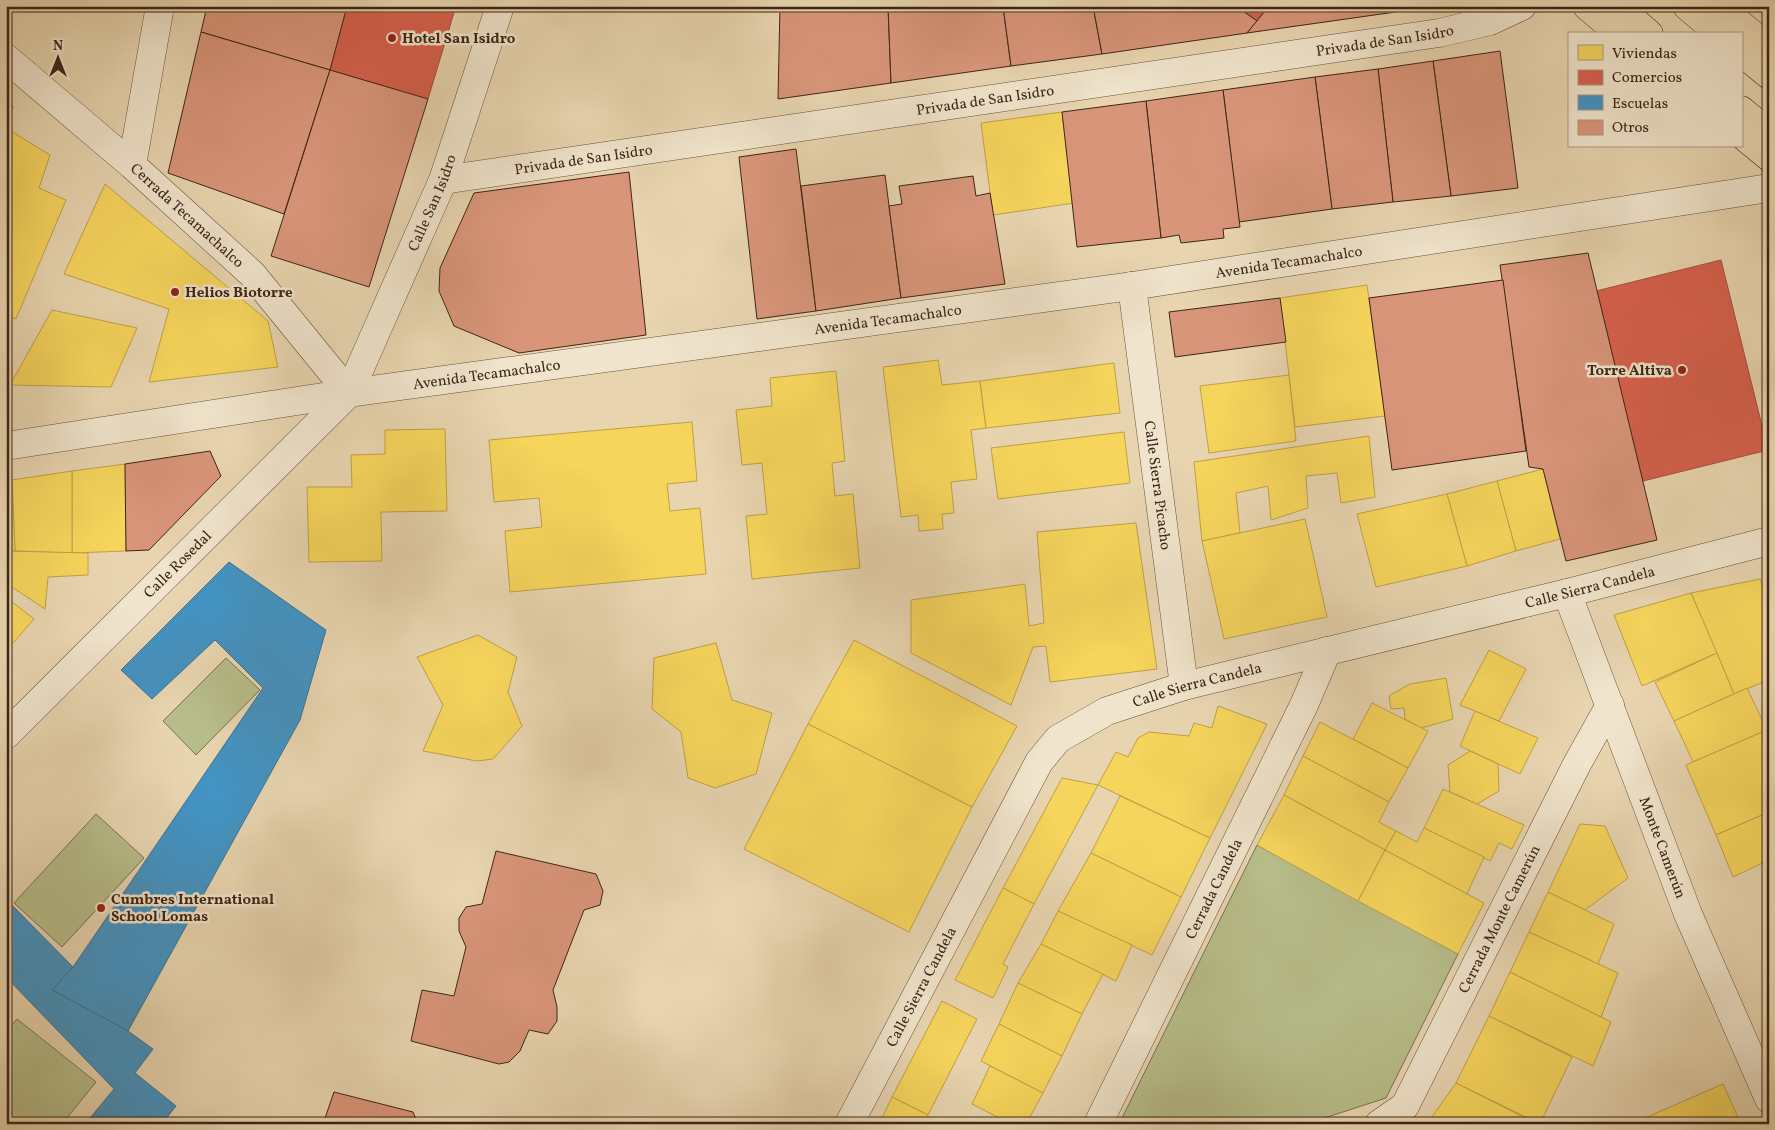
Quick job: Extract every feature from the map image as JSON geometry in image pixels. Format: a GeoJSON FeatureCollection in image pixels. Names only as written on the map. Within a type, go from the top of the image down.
{"type":"FeatureCollection","features":[{"type":"Feature","properties":{"kind":"highway"},"geometry":{"type":"LineString","coordinates":[[1587,6],[1618,32]]}},
{"type":"Feature","properties":{"kind":"highway"},"geometry":{"type":"LineString","coordinates":[[1617,6],[1648,32]]}},
{"type":"Feature","properties":{"kind":"highway"},"geometry":{"type":"LineString","coordinates":[[1687,6],[1718,32]]}},
{"type":"Feature","properties":{"kind":"highway"},"geometry":{"type":"LineString","coordinates":[[1718,6],[1769,48]]}},
{"type":"Feature","properties":{"kind":"highway"},"geometry":{"type":"LineString","coordinates":[[1742,53],[1769,75]]}},
{"type":"Feature","properties":{"kind":"highway"},"geometry":{"type":"LineString","coordinates":[[1742,111],[1769,133]]}},
{"type":"Feature","properties":{"kind":"highway"},"geometry":{"type":"LineString","coordinates":[[1742,135],[1769,157]]}},
{"type":"Feature","properties":{"kind":"street"},"geometry":{"type":"LineString","coordinates":[[132,164],[160,6]]}},
{"type":"Feature","properties":{"kind":"street","name":"Calle San Isidro"},"geometry":{"type":"LineString","coordinates":[[349,393],[443,180],[500,6]]}},
{"type":"Feature","properties":{"kind":"street","name":"Privada de San Isidro"},"geometry":{"type":"LineString","coordinates":[[443,180],[1439,33],[1490,21],[1522,6]]}},
{"type":"Feature","properties":{"kind":"street","name":"Cerrada Tecamachalco"},"geometry":{"type":"LineString","coordinates":[[6,58],[132,164],[252,274],[349,393]]}},
{"type":"Feature","properties":{"kind":"street","name":"Avenida Tecamachalco"},"geometry":{"type":"LineString","coordinates":[[6,446],[349,393],[1132,286],[1769,188]]}},
{"type":"Feature","properties":{"kind":"street","name":"Calle Sierra Picacho"},"geometry":{"type":"LineString","coordinates":[[1132,286],[1184,686]]}},
{"type":"Feature","properties":{"kind":"street","name":"Calle Rosedal"},"geometry":{"type":"LineString","coordinates":[[6,735],[349,393]]}},
{"type":"Feature","properties":{"kind":"street","name":"Calle Sierra Candela"},"geometry":{"type":"LineString","coordinates":[[849,1124],[1039,762],[1058,739],[1107,710],[1184,686],[1567,593],[1769,541]]}},
{"type":"Feature","properties":{"kind":"street","name":"Monte Camerún"},"geometry":{"type":"LineString","coordinates":[[1567,593],[1688,914],[1769,1099]]}},
{"type":"Feature","properties":{"kind":"street","name":"Cerrada Candela"},"geometry":{"type":"LineString","coordinates":[[1098,1124],[1304,705],[1327,651]]}},
{"type":"Feature","properties":{"kind":"street","name":"Cerrada Monte Camerún"},"geometry":{"type":"LineString","coordinates":[[1380,1124],[1405,1106],[1573,772],[1610,705]]}},
{"type":"Feature","properties":{"kind":"green space"},"geometry":{"type":"Polygon","coordinates":[[[226,658],[260,690],[196,755],[163,721],[226,658]]]}},
{"type":"Feature","properties":{"kind":"green space"},"geometry":{"type":"Polygon","coordinates":[[[96,814],[144,858],[62,947],[14,903],[96,814]]]}},
{"type":"Feature","properties":{"kind":"green space"},"geometry":{"type":"Polygon","coordinates":[[[1257,845],[1458,954],[1386,1098],[1306,1124],[1119,1124],[1257,845]]]}},
{"type":"Feature","properties":{"kind":"green space"},"geometry":{"type":"Polygon","coordinates":[[[17,1019],[96,1082],[62,1124],[6,1124],[6,1032],[17,1019]]]}},
{"type":"Feature","properties":{"kind":"building: Viviendas"},"geometry":{"type":"Polygon","coordinates":[[[6,101],[14,107],[6,117],[6,101]]]}},
{"type":"Feature","properties":{"kind":"building: Viviendas"},"geometry":{"type":"Polygon","coordinates":[[[1062,112],[1074,203],[993,215],[981,123],[1062,112]]]}},
{"type":"Feature","properties":{"kind":"building: Viviendas"},"geometry":{"type":"Polygon","coordinates":[[[6,128],[50,155],[39,188],[66,200],[16,319],[6,315],[6,245],[11,230],[6,228],[6,128]]]}},
{"type":"Feature","properties":{"kind":"building: Viviendas","name":"Helios Biotorre"},"geometry":{"type":"Polygon","coordinates":[[[105,184],[268,321],[278,367],[149,382],[169,309],[64,274],[105,184]]]}},
{"type":"Feature","properties":{"kind":"building: Viviendas"},"geometry":{"type":"Polygon","coordinates":[[[1367,285],[1385,416],[1295,427],[1280,298],[1367,285]]]}},
{"type":"Feature","properties":{"kind":"building: Viviendas"},"geometry":{"type":"Polygon","coordinates":[[[52,310],[137,328],[111,387],[10,385],[52,310]]]}},
{"type":"Feature","properties":{"kind":"building: Viviendas"},"geometry":{"type":"Polygon","coordinates":[[[938,360],[942,385],[980,381],[986,428],[971,430],[977,479],[951,482],[954,513],[942,514],[943,529],[919,531],[918,515],[901,517],[883,367],[938,360]]]}},
{"type":"Feature","properties":{"kind":"building: Viviendas"},"geometry":{"type":"Polygon","coordinates":[[[1114,363],[1120,413],[986,428],[980,381],[1114,363]]]}},
{"type":"Feature","properties":{"kind":"building: Viviendas"},"geometry":{"type":"Polygon","coordinates":[[[836,371],[845,461],[832,463],[835,496],[853,494],[860,568],[752,579],[746,516],[767,514],[762,463],[742,465],[736,410],[772,406],[770,378],[836,371]]]}},
{"type":"Feature","properties":{"kind":"building: Viviendas"},"geometry":{"type":"Polygon","coordinates":[[[1289,375],[1296,441],[1209,453],[1200,386],[1289,375]]]}},
{"type":"Feature","properties":{"kind":"building: Viviendas"},"geometry":{"type":"Polygon","coordinates":[[[692,422],[697,481],[667,484],[670,511],[700,508],[706,574],[510,592],[505,531],[542,527],[539,498],[494,502],[489,440],[692,422]]]}},
{"type":"Feature","properties":{"kind":"building: Viviendas"},"geometry":{"type":"Polygon","coordinates":[[[445,429],[447,511],[381,512],[382,561],[309,562],[307,487],[352,487],[351,455],[385,454],[385,430],[445,429]]]}},
{"type":"Feature","properties":{"kind":"building: Viviendas"},"geometry":{"type":"Polygon","coordinates":[[[1124,432],[1130,483],[998,499],[991,448],[1124,432]]]}},
{"type":"Feature","properties":{"kind":"building: Viviendas"},"geometry":{"type":"Polygon","coordinates":[[[1369,436],[1375,497],[1341,503],[1337,473],[1306,476],[1308,508],[1271,520],[1268,486],[1236,493],[1240,533],[1202,541],[1194,462],[1369,436]]]}},
{"type":"Feature","properties":{"kind":"building: Viviendas"},"geometry":{"type":"Polygon","coordinates":[[[125,464],[126,551],[72,553],[72,471],[125,464]]]}},
{"type":"Feature","properties":{"kind":"building: Viviendas"},"geometry":{"type":"Polygon","coordinates":[[[1543,469],[1560,539],[1516,551],[1497,481],[1543,469]]]}},
{"type":"Feature","properties":{"kind":"building: Viviendas"},"geometry":{"type":"Polygon","coordinates":[[[72,471],[72,553],[15,551],[12,480],[72,471]]]}},
{"type":"Feature","properties":{"kind":"building: Viviendas"},"geometry":{"type":"Polygon","coordinates":[[[12,480],[15,551],[6,551],[6,481],[12,480]]]}},
{"type":"Feature","properties":{"kind":"building: Viviendas"},"geometry":{"type":"Polygon","coordinates":[[[1497,481],[1516,551],[1467,566],[1447,494],[1497,481]]]}},
{"type":"Feature","properties":{"kind":"building: Viviendas"},"geometry":{"type":"Polygon","coordinates":[[[1447,494],[1467,566],[1376,587],[1357,514],[1447,494]]]}},
{"type":"Feature","properties":{"kind":"building: Viviendas"},"geometry":{"type":"Polygon","coordinates":[[[1305,519],[1327,617],[1224,639],[1202,541],[1305,519]]]}},
{"type":"Feature","properties":{"kind":"building: Viviendas"},"geometry":{"type":"Polygon","coordinates":[[[1136,523],[1157,669],[1050,682],[1046,646],[1033,647],[1011,705],[911,653],[911,600],[1025,584],[1029,626],[1044,623],[1037,532],[1136,523]]]}},
{"type":"Feature","properties":{"kind":"building: Viviendas"},"geometry":{"type":"Polygon","coordinates":[[[6,551],[88,553],[88,575],[48,577],[45,609],[6,583],[6,551]]]}},
{"type":"Feature","properties":{"kind":"building: Viviendas"},"geometry":{"type":"Polygon","coordinates":[[[1760,579],[1769,602],[1769,680],[1734,694],[1691,593],[1760,579]]]}},
{"type":"Feature","properties":{"kind":"building: Viviendas"},"geometry":{"type":"Polygon","coordinates":[[[1691,593],[1717,653],[1642,686],[1614,615],[1691,593]]]}},
{"type":"Feature","properties":{"kind":"building: Viviendas"},"geometry":{"type":"Polygon","coordinates":[[[6,597],[34,619],[6,651],[6,597]]]}},
{"type":"Feature","properties":{"kind":"building: Viviendas"},"geometry":{"type":"Polygon","coordinates":[[[478,635],[517,657],[508,692],[522,726],[493,759],[477,761],[423,751],[443,705],[417,657],[478,635]]]}},
{"type":"Feature","properties":{"kind":"building: Viviendas"},"geometry":{"type":"Polygon","coordinates":[[[854,640],[1017,726],[972,807],[808,724],[854,640]]]}},
{"type":"Feature","properties":{"kind":"building: Viviendas"},"geometry":{"type":"Polygon","coordinates":[[[716,643],[732,700],[772,713],[756,774],[715,788],[688,778],[681,732],[652,709],[654,658],[716,643]]]}},
{"type":"Feature","properties":{"kind":"building: Viviendas"},"geometry":{"type":"Polygon","coordinates":[[[1489,650],[1526,669],[1499,721],[1460,705],[1489,650]]]}},
{"type":"Feature","properties":{"kind":"building: Viviendas"},"geometry":{"type":"Polygon","coordinates":[[[1717,653],[1734,694],[1674,721],[1655,682],[1717,653]]]}},
{"type":"Feature","properties":{"kind":"building: Viviendas"},"geometry":{"type":"Polygon","coordinates":[[[1446,678],[1453,719],[1421,728],[1405,719],[1404,708],[1391,709],[1389,696],[1394,693],[1410,684],[1446,678]]]}},
{"type":"Feature","properties":{"kind":"building: Viviendas"},"geometry":{"type":"Polygon","coordinates":[[[1747,688],[1767,730],[1693,762],[1674,721],[1747,688]]]}},
{"type":"Feature","properties":{"kind":"building: Viviendas"},"geometry":{"type":"Polygon","coordinates":[[[1372,703],[1428,731],[1408,768],[1353,739],[1372,703]]]}},
{"type":"Feature","properties":{"kind":"building: Viviendas"},"geometry":{"type":"Polygon","coordinates":[[[1218,706],[1267,724],[1210,838],[1098,785],[1116,752],[1128,757],[1138,738],[1149,732],[1189,736],[1194,723],[1212,728],[1218,706]]]}},
{"type":"Feature","properties":{"kind":"building: Viviendas"},"geometry":{"type":"Polygon","coordinates":[[[1475,711],[1538,738],[1520,774],[1460,746],[1475,711]]]}},
{"type":"Feature","properties":{"kind":"building: Viviendas"},"geometry":{"type":"Polygon","coordinates":[[[1320,722],[1408,768],[1389,802],[1303,756],[1320,722]]]}},
{"type":"Feature","properties":{"kind":"building: Viviendas"},"geometry":{"type":"Polygon","coordinates":[[[808,724],[972,807],[909,932],[744,849],[808,724]]]}},
{"type":"Feature","properties":{"kind":"building: Viviendas"},"geometry":{"type":"Polygon","coordinates":[[[1769,729],[1769,812],[1716,835],[1686,765],[1769,729]]]}},
{"type":"Feature","properties":{"kind":"building: Viviendas"},"geometry":{"type":"Polygon","coordinates":[[[1470,751],[1498,764],[1499,791],[1477,804],[1450,792],[1448,765],[1470,751]]]}},
{"type":"Feature","properties":{"kind":"building: Viviendas"},"geometry":{"type":"Polygon","coordinates":[[[1303,756],[1389,802],[1379,822],[1396,831],[1385,850],[1284,795],[1303,756]]]}},
{"type":"Feature","properties":{"kind":"building: Viviendas"},"geometry":{"type":"Polygon","coordinates":[[[1062,778],[1098,785],[1034,904],[1003,888],[1062,778]]]}},
{"type":"Feature","properties":{"kind":"building: Viviendas"},"geometry":{"type":"Polygon","coordinates":[[[1443,789],[1524,825],[1512,849],[1499,843],[1490,861],[1424,828],[1443,789]]]}},
{"type":"Feature","properties":{"kind":"building: Viviendas"},"geometry":{"type":"Polygon","coordinates":[[[1284,795],[1385,850],[1358,901],[1257,845],[1284,795]]]}},
{"type":"Feature","properties":{"kind":"building: Viviendas"},"geometry":{"type":"Polygon","coordinates":[[[1120,796],[1210,838],[1181,897],[1091,853],[1120,796]]]}},
{"type":"Feature","properties":{"kind":"building: Viviendas"},"geometry":{"type":"Polygon","coordinates":[[[1769,812],[1769,860],[1733,877],[1716,835],[1769,812]]]}},
{"type":"Feature","properties":{"kind":"building: Viviendas"},"geometry":{"type":"Polygon","coordinates":[[[1580,824],[1605,826],[1628,878],[1585,910],[1548,892],[1580,824]]]}},
{"type":"Feature","properties":{"kind":"building: Viviendas"},"geometry":{"type":"Polygon","coordinates":[[[1424,828],[1484,857],[1467,894],[1385,850],[1396,831],[1417,842],[1424,828]]]}},
{"type":"Feature","properties":{"kind":"building: Viviendas"},"geometry":{"type":"Polygon","coordinates":[[[1385,850],[1484,903],[1458,954],[1358,901],[1385,850]]]}},
{"type":"Feature","properties":{"kind":"building: Viviendas"},"geometry":{"type":"Polygon","coordinates":[[[1091,853],[1181,897],[1152,955],[1058,911],[1091,853]]]}},
{"type":"Feature","properties":{"kind":"building: Viviendas"},"geometry":{"type":"Polygon","coordinates":[[[1003,888],[1034,904],[1003,964],[1008,967],[993,998],[955,980],[1003,888]]]}},
{"type":"Feature","properties":{"kind":"building: Viviendas"},"geometry":{"type":"Polygon","coordinates":[[[1548,892],[1614,924],[1598,964],[1529,932],[1548,892]]]}},
{"type":"Feature","properties":{"kind":"building: Viviendas"},"geometry":{"type":"Polygon","coordinates":[[[1058,911],[1132,945],[1116,981],[1041,944],[1058,911]]]}},
{"type":"Feature","properties":{"kind":"building: Viviendas"},"geometry":{"type":"Polygon","coordinates":[[[1529,932],[1618,973],[1601,1017],[1510,972],[1529,932]]]}},
{"type":"Feature","properties":{"kind":"building: Viviendas"},"geometry":{"type":"Polygon","coordinates":[[[1041,944],[1103,974],[1082,1014],[1018,983],[1041,944]]]}},
{"type":"Feature","properties":{"kind":"building: Viviendas"},"geometry":{"type":"Polygon","coordinates":[[[1510,972],[1611,1022],[1593,1066],[1489,1016],[1510,972]]]}},
{"type":"Feature","properties":{"kind":"building: Viviendas"},"geometry":{"type":"Polygon","coordinates":[[[1018,983],[1082,1014],[1062,1056],[999,1024],[1018,983]]]}},
{"type":"Feature","properties":{"kind":"building: Viviendas"},"geometry":{"type":"Polygon","coordinates":[[[942,1001],[977,1019],[928,1115],[892,1097],[942,1001]]]}},
{"type":"Feature","properties":{"kind":"building: Viviendas"},"geometry":{"type":"Polygon","coordinates":[[[1489,1016],[1572,1057],[1540,1124],[1456,1083],[1489,1016]]]}},
{"type":"Feature","properties":{"kind":"building: Viviendas"},"geometry":{"type":"Polygon","coordinates":[[[999,1024],[1062,1056],[1043,1093],[981,1061],[999,1024]]]}},
{"type":"Feature","properties":{"kind":"building: Viviendas"},"geometry":{"type":"Polygon","coordinates":[[[990,1066],[1043,1093],[1026,1124],[1011,1124],[972,1104],[990,1066]]]}},
{"type":"Feature","properties":{"kind":"building: Viviendas"},"geometry":{"type":"Polygon","coordinates":[[[1456,1083],[1537,1124],[1427,1124],[1456,1083]]]}},
{"type":"Feature","properties":{"kind":"building: Viviendas"},"geometry":{"type":"Polygon","coordinates":[[[1723,1084],[1741,1124],[1631,1124],[1723,1084]]]}},
{"type":"Feature","properties":{"kind":"building: Viviendas"},"geometry":{"type":"Polygon","coordinates":[[[892,1097],[928,1115],[923,1124],[879,1124],[892,1097]]]}},
{"type":"Feature","properties":{"kind":"building: Comercios","name":"Hotel San Isidro"},"geometry":{"type":"Polygon","coordinates":[[[347,6],[456,6],[428,99],[330,70],[347,6]]]}},
{"type":"Feature","properties":{"kind":"building: Comercios"},"geometry":{"type":"Polygon","coordinates":[[[1236,6],[1269,6],[1257,21],[1236,6]]]}},
{"type":"Feature","properties":{"kind":"building: Comercios","name":"Torre Altiva"},"geometry":{"type":"Polygon","coordinates":[[[1721,260],[1768,450],[1643,481],[1596,291],[1721,260]]]}},
{"type":"Feature","properties":{"kind":"building: Escuelas"},"geometry":{"type":"Polygon","coordinates":[[[229,562],[326,630],[300,720],[128,1031],[52,990],[73,967],[263,688],[215,640],[152,699],[121,670],[229,562]]]}},
{"type":"Feature","properties":{"kind":"building: Escuelas"},"geometry":{"type":"Polygon","coordinates":[[[6,899],[73,967],[52,990],[128,1031],[153,1049],[135,1073],[176,1106],[162,1124],[85,1124],[114,1089],[6,977],[6,899]]]}},
{"type":"Feature","properties":{"kind":"building: Otros"},"geometry":{"type":"Polygon","coordinates":[[[207,6],[347,6],[330,70],[201,32],[207,6]]]}},
{"type":"Feature","properties":{"kind":"building: Otros"},"geometry":{"type":"Polygon","coordinates":[[[780,6],[888,6],[891,83],[778,99],[780,6]]]}},
{"type":"Feature","properties":{"kind":"building: Otros"},"geometry":{"type":"Polygon","coordinates":[[[888,6],[1003,6],[1011,66],[891,83],[888,6]]]}},
{"type":"Feature","properties":{"kind":"building: Otros"},"geometry":{"type":"Polygon","coordinates":[[[1003,6],[1093,6],[1102,54],[1011,66],[1003,6]]]}},
{"type":"Feature","properties":{"kind":"building: Otros"},"geometry":{"type":"Polygon","coordinates":[[[1093,6],[1236,6],[1257,21],[1247,33],[1102,54],[1093,6]]]}},
{"type":"Feature","properties":{"kind":"building: Otros"},"geometry":{"type":"Polygon","coordinates":[[[1269,6],[1438,6],[1247,33],[1269,6]]]}},
{"type":"Feature","properties":{"kind":"building: Otros"},"geometry":{"type":"Polygon","coordinates":[[[201,32],[330,70],[284,214],[168,173],[201,32]]]}},
{"type":"Feature","properties":{"kind":"building: Otros"},"geometry":{"type":"Polygon","coordinates":[[[1500,51],[1518,188],[1451,196],[1433,61],[1500,51]]]}},
{"type":"Feature","properties":{"kind":"building: Otros"},"geometry":{"type":"Polygon","coordinates":[[[1433,61],[1451,196],[1393,202],[1378,69],[1433,61]]]}},
{"type":"Feature","properties":{"kind":"building: Otros"},"geometry":{"type":"Polygon","coordinates":[[[1378,69],[1393,202],[1332,209],[1315,77],[1378,69]]]}},
{"type":"Feature","properties":{"kind":"building: Otros"},"geometry":{"type":"Polygon","coordinates":[[[330,70],[428,99],[369,287],[271,256],[330,70]]]}},
{"type":"Feature","properties":{"kind":"building: Otros"},"geometry":{"type":"Polygon","coordinates":[[[1315,77],[1332,209],[1239,222],[1223,90],[1315,77]]]}},
{"type":"Feature","properties":{"kind":"building: Otros"},"geometry":{"type":"Polygon","coordinates":[[[1223,90],[1240,227],[1223,229],[1224,238],[1181,243],[1179,235],[1161,238],[1146,101],[1223,90]]]}},
{"type":"Feature","properties":{"kind":"building: Otros"},"geometry":{"type":"Polygon","coordinates":[[[1146,101],[1161,238],[1077,247],[1062,112],[1146,101]]]}},
{"type":"Feature","properties":{"kind":"building: Otros"},"geometry":{"type":"Polygon","coordinates":[[[796,149],[816,311],[757,319],[739,157],[796,149]]]}},
{"type":"Feature","properties":{"kind":"building: Otros"},"geometry":{"type":"Polygon","coordinates":[[[629,172],[646,335],[519,353],[454,326],[439,291],[440,268],[474,193],[629,172]]]}},
{"type":"Feature","properties":{"kind":"building: Otros"},"geometry":{"type":"Polygon","coordinates":[[[885,175],[901,298],[816,311],[801,186],[885,175]]]}},
{"type":"Feature","properties":{"kind":"building: Otros"},"geometry":{"type":"Polygon","coordinates":[[[973,176],[976,196],[990,193],[1005,284],[901,298],[889,206],[902,204],[899,186],[973,176]]]}},
{"type":"Feature","properties":{"kind":"building: Otros"},"geometry":{"type":"Polygon","coordinates":[[[1588,253],[1657,540],[1566,561],[1543,469],[1529,467],[1500,265],[1588,253]]]}},
{"type":"Feature","properties":{"kind":"building: Otros"},"geometry":{"type":"Polygon","coordinates":[[[1503,280],[1526,451],[1392,470],[1369,298],[1503,280]]]}},
{"type":"Feature","properties":{"kind":"building: Otros"},"geometry":{"type":"Polygon","coordinates":[[[1280,298],[1286,342],[1175,357],[1169,312],[1280,298]]]}},
{"type":"Feature","properties":{"kind":"building: Otros"},"geometry":{"type":"Polygon","coordinates":[[[210,451],[221,476],[149,550],[126,551],[125,464],[210,451]]]}},
{"type":"Feature","properties":{"kind":"building: Otros"},"geometry":{"type":"Polygon","coordinates":[[[496,851],[596,874],[603,891],[600,905],[584,910],[553,990],[557,1007],[557,1021],[548,1034],[529,1030],[520,1051],[509,1062],[499,1064],[411,1041],[422,990],[454,996],[466,947],[459,931],[459,918],[466,907],[482,904],[496,851]]]}},
{"type":"Feature","properties":{"kind":"building: Otros"},"geometry":{"type":"Polygon","coordinates":[[[334,1092],[413,1112],[418,1124],[323,1124],[334,1092]]]}},
{"type":"Feature","properties":{"kind":"place","name":"Hotel San Isidro"},"geometry":{"type":"Point","coordinates":[392,38]}},
{"type":"Feature","properties":{"kind":"place","name":"Helios Biotorre"},"geometry":{"type":"Point","coordinates":[175,292]}},
{"type":"Feature","properties":{"kind":"place","name":"Torre Altiva"},"geometry":{"type":"Point","coordinates":[1682,370]}},
{"type":"Feature","properties":{"kind":"place","name":"Cumbres International School Lomas"},"geometry":{"type":"Point","coordinates":[101,908]}}]}
